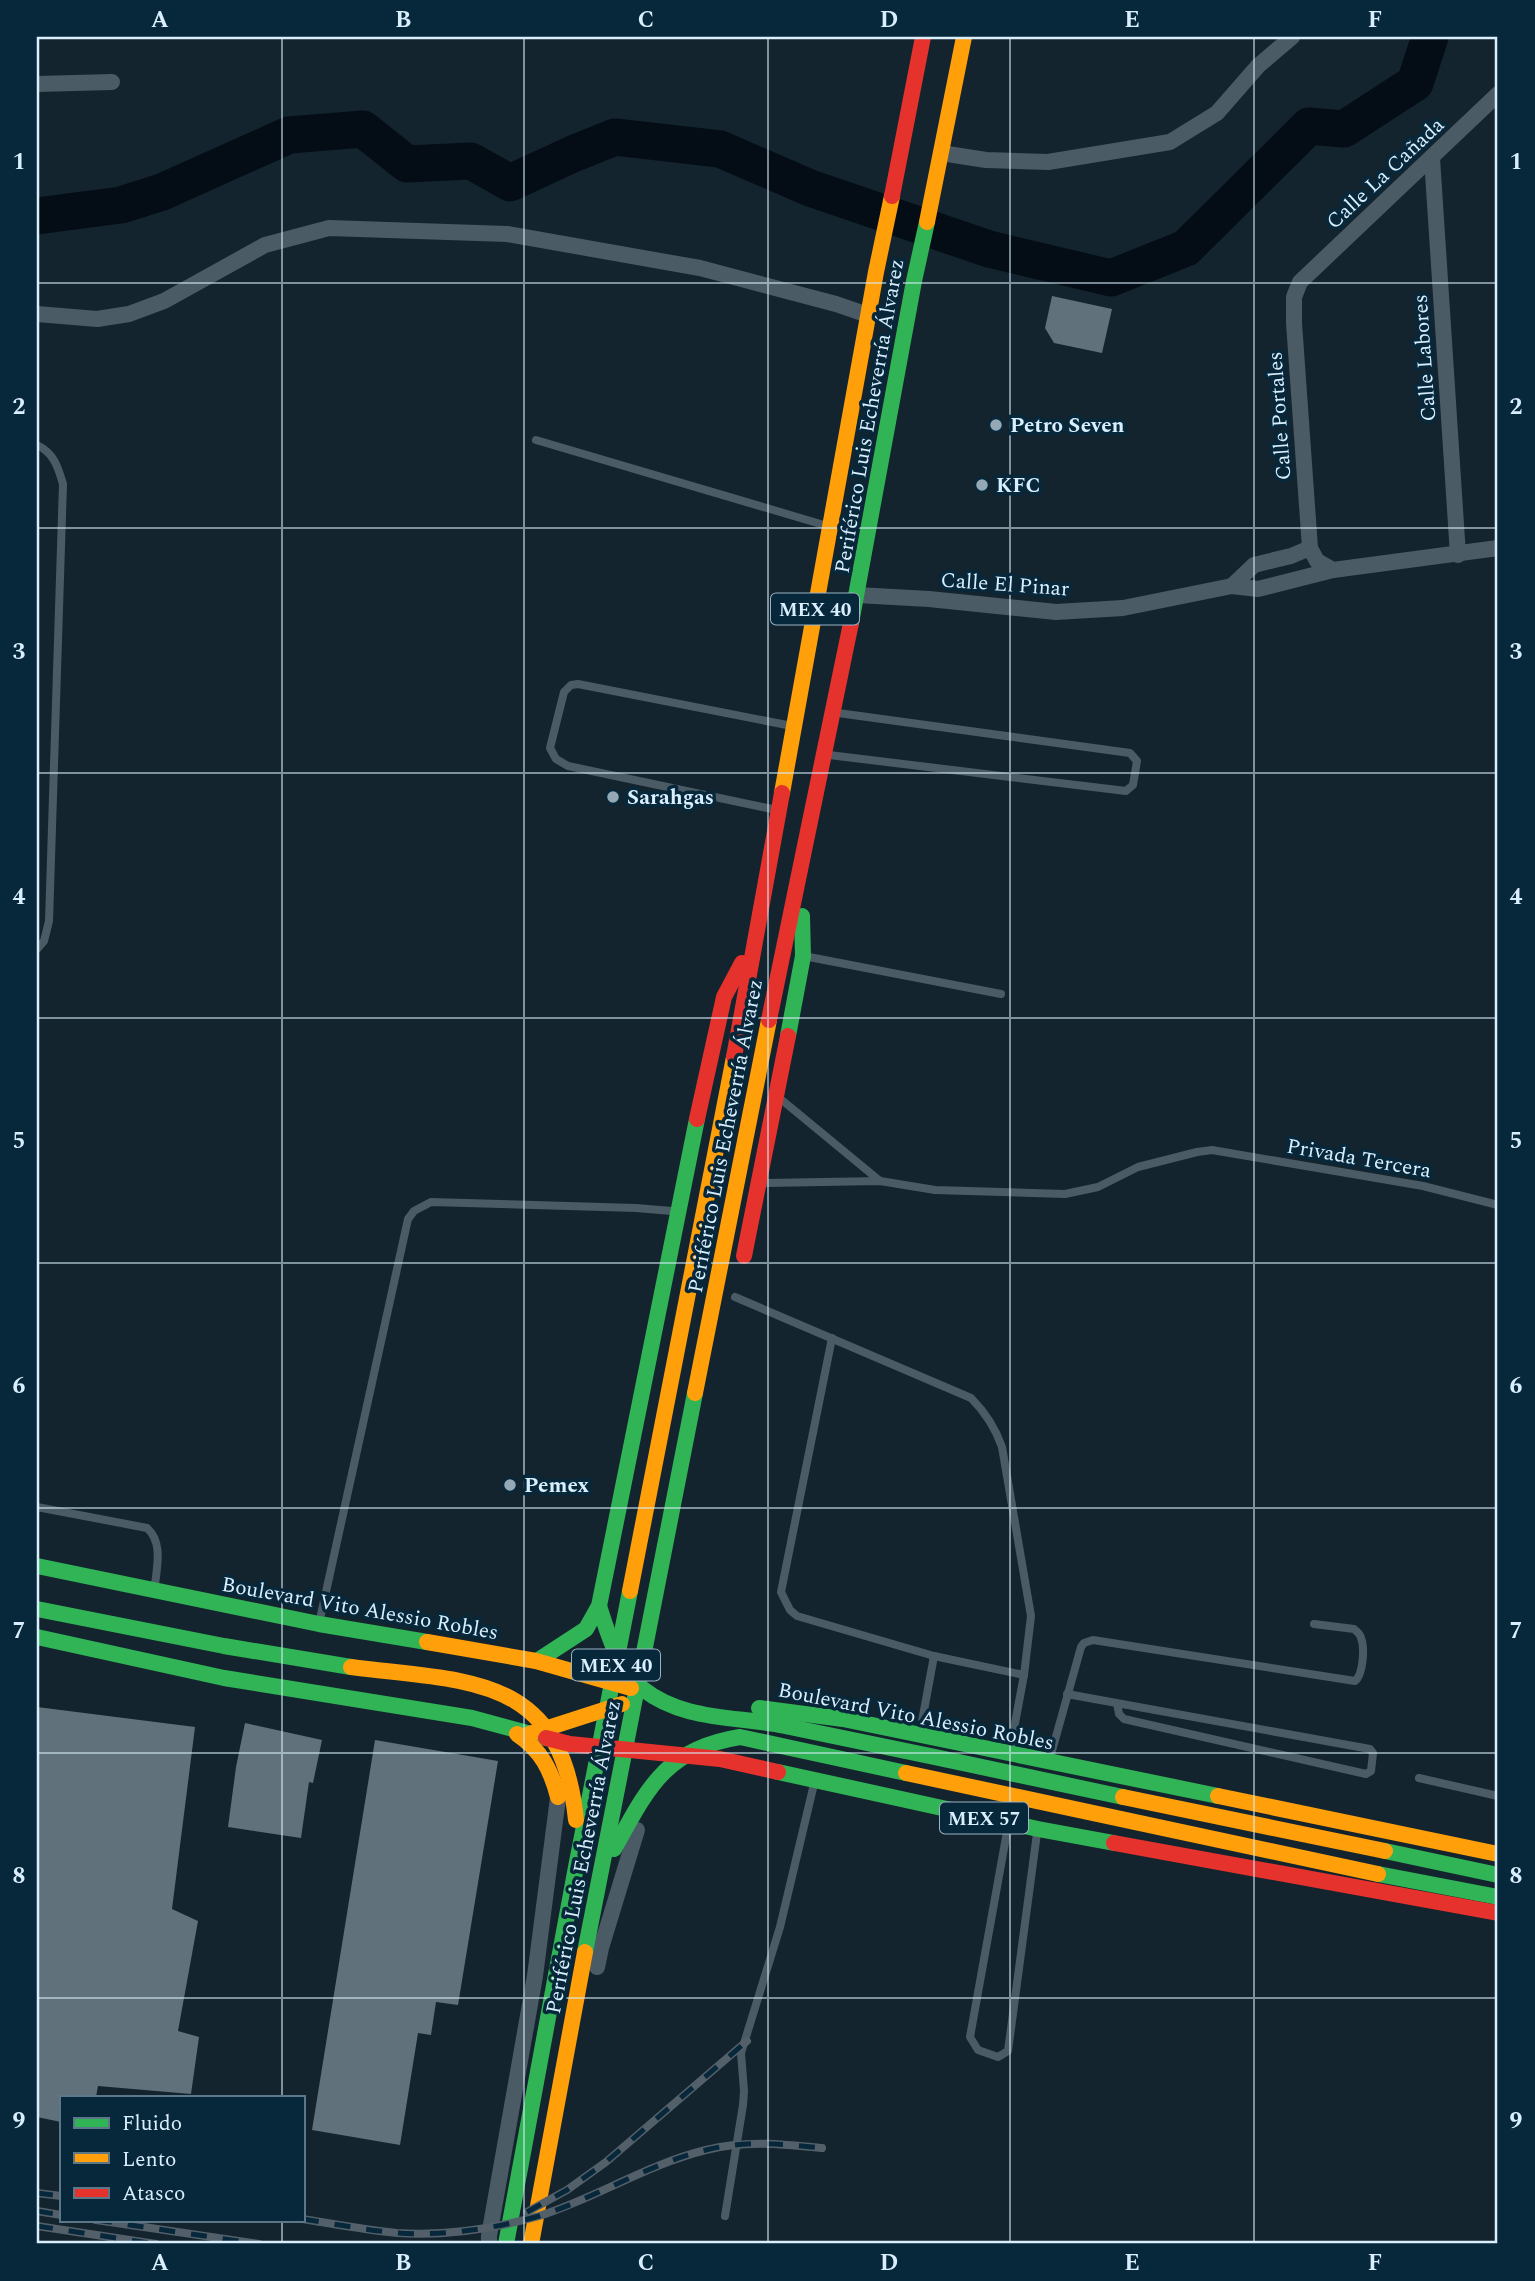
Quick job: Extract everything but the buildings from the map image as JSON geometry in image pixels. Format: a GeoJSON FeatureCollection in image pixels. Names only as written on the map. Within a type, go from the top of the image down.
{"type":"FeatureCollection","features":[{"type":"Feature","properties":{"kind":"main road","name":"Periférico Luis Echeverría Álvarez"},"geometry":{"type":"LineString","coordinates":[[506,2244],[576,1867],[729,1086],[868,314],[923,37]]}},
{"type":"Feature","properties":{"kind":"main road","name":"Periférico Luis Echeverría Álvarez"},"geometry":{"type":"LineString","coordinates":[[531,2244],[600,1874],[796,881],[857,595],[914,281],[964,37]]}},
{"type":"Feature","properties":{"kind":"main road"},"geometry":{"type":"LineString","coordinates":[[737,1291],[803,956],[804,930],[796,881]]}},
{"type":"Feature","properties":{"kind":"main road"},"geometry":{"type":"LineString","coordinates":[[537,1661],[569,1643],[586,1629],[599,1606],[711,1049],[724,997],[754,945]]}},
{"type":"Feature","properties":{"kind":"main road","name":"Boulevard Vito Alessio Robles"},"geometry":{"type":"LineString","coordinates":[[37,1566],[319,1624],[537,1661],[650,1694],[844,1719],[1498,1854]]}},
{"type":"Feature","properties":{"kind":"main road"},"geometry":{"type":"LineString","coordinates":[[599,1606],[612,1618],[628,1623],[645,1623],[667,1611]]}},
{"type":"Feature","properties":{"kind":"main road"},"geometry":{"type":"LineString","coordinates":[[599,1606],[616,1654],[629,1676],[650,1694],[676,1706],[701,1713],[780,1725],[1498,1875]]}},
{"type":"Feature","properties":{"kind":"main road"},"geometry":{"type":"LineString","coordinates":[[37,1609],[337,1665],[462,1681],[495,1689],[535,1716],[556,1739],[569,1766],[576,1812],[576,1867]]}},
{"type":"Feature","properties":{"kind":"main road"},"geometry":{"type":"LineString","coordinates":[[37,1637],[225,1678],[472,1718],[486,1698],[489,1683],[489,1672],[482,1652]]}},
{"type":"Feature","properties":{"kind":"main road"},"geometry":{"type":"LineString","coordinates":[[570,1744],[589,1729],[650,1694],[657,1669]]}},
{"type":"Feature","properties":{"kind":"main road"},"geometry":{"type":"LineString","coordinates":[[529,1734],[650,1694]]}},
{"type":"Feature","properties":{"kind":"main road","name":"MEX 57"},"geometry":{"type":"LineString","coordinates":[[472,1718],[570,1744],[720,1759],[1038,1829],[1498,1913]]}},
{"type":"Feature","properties":{"kind":"main road"},"geometry":{"type":"LineString","coordinates":[[507,1727],[529,1741],[542,1755],[553,1776],[558,1797]]}},
{"type":"Feature","properties":{"kind":"main road"},"geometry":{"type":"LineString","coordinates":[[600,1874],[642,1800],[666,1768],[682,1755],[713,1741],[740,1737],[1293,1857],[1498,1898]]}},
{"type":"Feature","properties":{"kind":"street"},"geometry":{"type":"LineString","coordinates":[[941,153],[986,160],[1048,162],[1170,142],[1217,113],[1258,66],[1292,37]]}},
{"type":"Feature","properties":{"kind":"street"},"geometry":{"type":"LineString","coordinates":[[37,84],[112,82]]}},
{"type":"Feature","properties":{"kind":"street","name":"Calle La Cañada"},"geometry":{"type":"LineString","coordinates":[[1300,282],[1498,94]]}},
{"type":"Feature","properties":{"kind":"street","name":"Calle Labores"},"geometry":{"type":"LineString","coordinates":[[1432,159],[1458,555]]}},
{"type":"Feature","properties":{"kind":"street"},"geometry":{"type":"LineString","coordinates":[[37,314],[97,319],[129,314],[163,301],[265,245],[329,228],[507,233],[700,268],[868,314]]}},
{"type":"Feature","properties":{"kind":"street","name":"Calle Portales"},"geometry":{"type":"LineString","coordinates":[[1300,282],[1294,297],[1294,323],[1310,548]]}},
{"type":"Feature","properties":{"kind":"street"},"geometry":{"type":"LineString","coordinates":[[1310,548],[1317,561],[1334,570]]}},
{"type":"Feature","properties":{"kind":"street","name":"Calle El Pinar"},"geometry":{"type":"LineString","coordinates":[[1231,586],[1254,565],[1291,556],[1310,548]]}},
{"type":"Feature","properties":{"kind":"street","name":"Calle El Pinar"},"geometry":{"type":"LineString","coordinates":[[857,595],[929,599],[1056,612],[1122,608],[1231,586],[1258,589],[1334,570],[1498,548]]}},
{"type":"Feature","properties":{"kind":"street","name":"Periférico Luis Echeverría Álvarez"},"geometry":{"type":"LineString","coordinates":[[489,2244],[535,1976],[563,1762],[570,1744]]}},
{"type":"Feature","properties":{"kind":"street"},"geometry":{"type":"LineString","coordinates":[[544,2244],[601,1948],[645,1807],[669,1778],[682,1769],[720,1759]]}},
{"type":"Feature","properties":{"kind":"street"},"geometry":{"type":"LineString","coordinates":[[558,1797],[569,1785],[582,1777],[606,1775],[628,1783],[640,1794],[645,1807]]}},
{"type":"Feature","properties":{"kind":"lane"},"geometry":{"type":"LineString","coordinates":[[537,440],[830,527]]}},
{"type":"Feature","properties":{"kind":"lane"},"geometry":{"type":"LineString","coordinates":[[37,446],[47,450],[57,464],[63,484],[49,921],[44,941],[37,949]]}},
{"type":"Feature","properties":{"kind":"lane"},"geometry":{"type":"LineString","coordinates":[[779,810],[568,766],[556,759],[550,748],[564,692],[571,685],[578,684],[794,727]]}},
{"type":"Feature","properties":{"kind":"lane"},"geometry":{"type":"LineString","coordinates":[[822,755],[1126,790],[1133,785],[1137,761],[1130,753],[832,712]]}},
{"type":"Feature","properties":{"kind":"lane"},"geometry":{"type":"LineString","coordinates":[[803,956],[1001,994]]}},
{"type":"Feature","properties":{"kind":"lane"},"geometry":{"type":"LineString","coordinates":[[776,1095],[880,1181]]}},
{"type":"Feature","properties":{"kind":"lane","name":"Privada Tercera"},"geometry":{"type":"LineString","coordinates":[[880,1181],[935,1190],[1065,1194],[1098,1187],[1138,1167],[1212,1150],[1423,1186],[1498,1205]]}},
{"type":"Feature","properties":{"kind":"lane"},"geometry":{"type":"LineString","coordinates":[[758,1183],[880,1181]]}},
{"type":"Feature","properties":{"kind":"lane"},"geometry":{"type":"LineString","coordinates":[[319,1624],[408,1219],[414,1212],[431,1202],[636,1208],[679,1212]]}},
{"type":"Feature","properties":{"kind":"lane"},"geometry":{"type":"LineString","coordinates":[[737,1291],[832,1338],[971,1398],[985,1412],[996,1429],[1002,1447],[1029,1606],[1030,1634],[1009,1753]]}},
{"type":"Feature","properties":{"kind":"lane"},"geometry":{"type":"LineString","coordinates":[[832,1338],[781,1592],[790,1610],[797,1616],[934,1656],[1024,1675]]}},
{"type":"Feature","properties":{"kind":"lane"},"geometry":{"type":"LineString","coordinates":[[37,1507],[147,1528],[155,1538],[157,1546],[155,1591]]}},
{"type":"Feature","properties":{"kind":"lane"},"geometry":{"type":"LineString","coordinates":[[1049,1762],[1081,1647],[1093,1640],[1355,1681],[1358,1679],[1362,1674],[1363,1640],[1358,1632],[1354,1629],[1314,1624]]}},
{"type":"Feature","properties":{"kind":"lane"},"geometry":{"type":"LineString","coordinates":[[919,1735],[934,1656]]}},
{"type":"Feature","properties":{"kind":"lane"},"geometry":{"type":"LineString","coordinates":[[1067,1694],[1117,1703],[1370,1749],[1373,1754],[1371,1771],[1366,1774],[1124,1719],[1119,1714],[1117,1703]]}},
{"type":"Feature","properties":{"kind":"lane"},"geometry":{"type":"LineString","coordinates":[[1419,1778],[1498,1796]]}},
{"type":"Feature","properties":{"kind":"lane"},"geometry":{"type":"LineString","coordinates":[[725,2216],[743,2105],[741,2053],[780,1927],[814,1781]]}},
{"type":"Feature","properties":{"kind":"lane"},"geometry":{"type":"LineString","coordinates":[[1009,1823],[970,2037],[978,2050],[998,2057],[1008,2051],[1038,1829]]}},
{"type":"Feature","properties":{"kind":"waterway"},"geometry":{"type":"LineString","coordinates":[[37,216],[121,205],[162,192],[289,135],[363,129],[407,164],[471,161],[510,183],[615,137],[720,149],[810,188],[989,249],[1111,278],[1186,248],[1309,126],[1344,129],[1415,83],[1430,37]]}},
{"type":"Feature","properties":{"kind":"railway"},"geometry":{"type":"LineString","coordinates":[[527,2212],[567,2190],[606,2162],[747,2041]]}},
{"type":"Feature","properties":{"kind":"railway"},"geometry":{"type":"LineString","coordinates":[[304,2219],[397,2233],[468,2230],[504,2225],[560,2209],[663,2164],[706,2150],[750,2144],[822,2148]]}},
{"type":"Feature","properties":{"kind":"railway"},"geometry":{"type":"LineString","coordinates":[[37,2193],[60,2196]]}},
{"type":"Feature","properties":{"kind":"railway"},"geometry":{"type":"LineString","coordinates":[[37,2211],[60,2215]]}},
{"type":"Feature","properties":{"kind":"railway"},"geometry":{"type":"LineString","coordinates":[[110,2222],[259,2244]]}},
{"type":"Feature","properties":{"kind":"railway"},"geometry":{"type":"LineString","coordinates":[[37,2226],[156,2244]]}},
{"type":"Feature","properties":{"kind":"traffic: fast"},"geometry":{"type":"LineString","coordinates":[[851,623],[927,222]]}},
{"type":"Feature","properties":{"kind":"traffic: fast"},"geometry":{"type":"LineString","coordinates":[[788,1036],[803,956],[802,916]]}},
{"type":"Feature","properties":{"kind":"traffic: fast"},"geometry":{"type":"LineString","coordinates":[[537,1661],[586,1629],[599,1606],[697,1119]]}},
{"type":"Feature","properties":{"kind":"traffic: fast"},"geometry":{"type":"LineString","coordinates":[[585,1952],[695,1393]]}},
{"type":"Feature","properties":{"kind":"traffic: fast"},"geometry":{"type":"LineString","coordinates":[[37,1566],[319,1624],[427,1642]]}},
{"type":"Feature","properties":{"kind":"traffic: fast"},"geometry":{"type":"LineString","coordinates":[[506,2244],[630,1591]]}},
{"type":"Feature","properties":{"kind":"traffic: fast"},"geometry":{"type":"LineString","coordinates":[[599,1606],[615,1651],[634,1681],[675,1707],[711,1716],[785,1726],[1123,1797]]}},
{"type":"Feature","properties":{"kind":"traffic: fast"},"geometry":{"type":"LineString","coordinates":[[37,1609],[224,1646],[351,1667]]}},
{"type":"Feature","properties":{"kind":"traffic: fast"},"geometry":{"type":"LineString","coordinates":[[37,1637],[224,1678],[472,1718],[546,1738]]}},
{"type":"Feature","properties":{"kind":"traffic: fast"},"geometry":{"type":"LineString","coordinates":[[759,1708],[843,1719],[1218,1796]]}},
{"type":"Feature","properties":{"kind":"traffic: fast"},"geometry":{"type":"LineString","coordinates":[[614,1849],[637,1807],[662,1775],[693,1751],[714,1743],[740,1737],[906,1773]]}},
{"type":"Feature","properties":{"kind":"traffic: fast"},"geometry":{"type":"LineString","coordinates":[[778,1772],[1114,1843]]}},
{"type":"Feature","properties":{"kind":"traffic: fast"},"geometry":{"type":"LineString","coordinates":[[1385,1851],[1498,1875]]}},
{"type":"Feature","properties":{"kind":"traffic: fast"},"geometry":{"type":"LineString","coordinates":[[1378,1874],[1498,1897]]}},
{"type":"Feature","properties":{"kind":"traffic: slow"},"geometry":{"type":"LineString","coordinates":[[927,222],[964,37]]}},
{"type":"Feature","properties":{"kind":"traffic: slow"},"geometry":{"type":"LineString","coordinates":[[782,793],[892,196]]}},
{"type":"Feature","properties":{"kind":"traffic: slow"},"geometry":{"type":"LineString","coordinates":[[695,1393],[769,1020]]}},
{"type":"Feature","properties":{"kind":"traffic: slow"},"geometry":{"type":"LineString","coordinates":[[630,1591],[734,1057]]}},
{"type":"Feature","properties":{"kind":"traffic: slow"},"geometry":{"type":"LineString","coordinates":[[427,1642],[536,1661],[631,1688]]}},
{"type":"Feature","properties":{"kind":"traffic: slow"},"geometry":{"type":"LineString","coordinates":[[351,1667],[470,1683],[502,1694],[529,1711],[551,1736],[567,1772],[576,1820]]}},
{"type":"Feature","properties":{"kind":"traffic: slow"},"geometry":{"type":"LineString","coordinates":[[529,1734],[622,1704]]}},
{"type":"Feature","properties":{"kind":"traffic: slow"},"geometry":{"type":"LineString","coordinates":[[517,1734],[533,1747],[544,1761],[558,1797]]}},
{"type":"Feature","properties":{"kind":"traffic: slow"},"geometry":{"type":"LineString","coordinates":[[906,1773],[1378,1874]]}},
{"type":"Feature","properties":{"kind":"traffic: slow"},"geometry":{"type":"LineString","coordinates":[[1218,1796],[1498,1854]]}},
{"type":"Feature","properties":{"kind":"traffic: slow"},"geometry":{"type":"LineString","coordinates":[[1123,1797],[1385,1851]]}},
{"type":"Feature","properties":{"kind":"traffic: slow"},"geometry":{"type":"LineString","coordinates":[[531,2244],[585,1952]]}},
{"type":"Feature","properties":{"kind":"traffic: jam"},"geometry":{"type":"LineString","coordinates":[[892,196],[923,37]]}},
{"type":"Feature","properties":{"kind":"traffic: jam"},"geometry":{"type":"LineString","coordinates":[[769,1020],[851,623]]}},
{"type":"Feature","properties":{"kind":"traffic: jam"},"geometry":{"type":"LineString","coordinates":[[734,1057],[782,793]]}},
{"type":"Feature","properties":{"kind":"traffic: jam"},"geometry":{"type":"LineString","coordinates":[[697,1119],[724,997],[742,963]]}},
{"type":"Feature","properties":{"kind":"traffic: jam"},"geometry":{"type":"LineString","coordinates":[[744,1256],[788,1036]]}},
{"type":"Feature","properties":{"kind":"traffic: jam"},"geometry":{"type":"LineString","coordinates":[[546,1738],[570,1744],[720,1759],[778,1772]]}},
{"type":"Feature","properties":{"kind":"traffic: jam"},"geometry":{"type":"LineString","coordinates":[[1114,1843],[1498,1913]]}},
{"type":"Feature","properties":{"kind":"place","name":"Petro Seven"},"geometry":{"type":"Point","coordinates":[996,425]}},
{"type":"Feature","properties":{"kind":"place","name":"KFC"},"geometry":{"type":"Point","coordinates":[982,485]}},
{"type":"Feature","properties":{"kind":"place","name":"Sarahgas"},"geometry":{"type":"Point","coordinates":[613,797]}},
{"type":"Feature","properties":{"kind":"place","name":"Pemex"},"geometry":{"type":"Point","coordinates":[510,1485]}}]}
